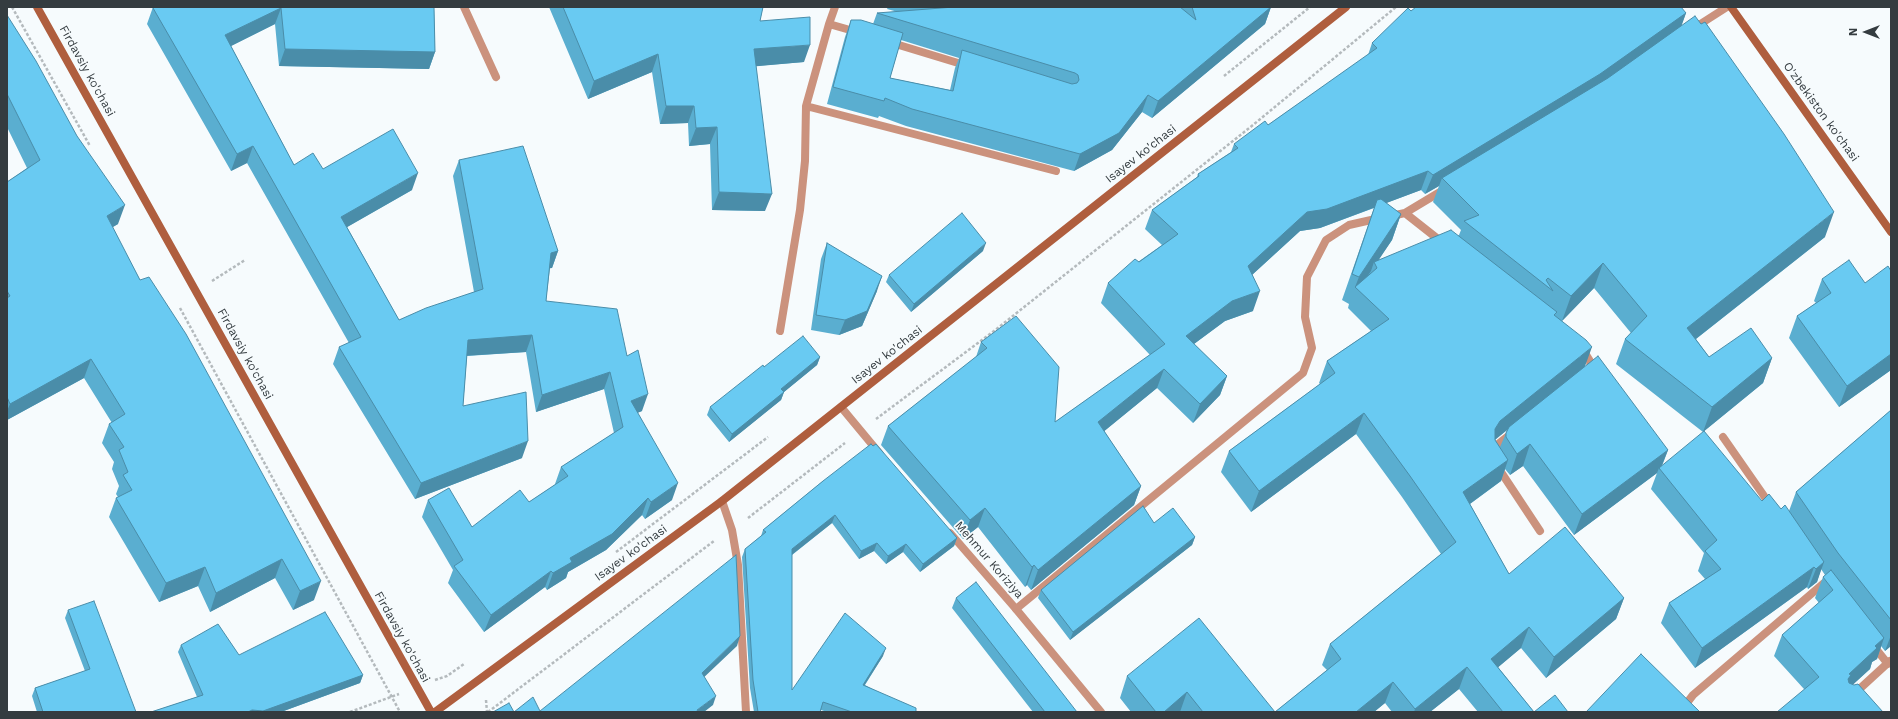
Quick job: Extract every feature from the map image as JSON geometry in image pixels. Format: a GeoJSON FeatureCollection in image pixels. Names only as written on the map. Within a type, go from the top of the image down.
{"type":"FeatureCollection","features":[{"type":"Feature","properties":{"kind":"main road","name":"Firdavsiy ko'chasi"},"geometry":{"type":"LineString","coordinates":[[38,7],[431,712]]}},
{"type":"Feature","properties":{"kind":"main road","name":"Isayev ko'chasi"},"geometry":{"type":"LineString","coordinates":[[435,712],[722,501],[1346,7]]}},
{"type":"Feature","properties":{"kind":"main road","name":"O'zbekiston ko'chasi"},"geometry":{"type":"LineString","coordinates":[[1731,7],[1891,232]]}},
{"type":"Feature","properties":{"kind":"street"},"geometry":{"type":"LineString","coordinates":[[464,7],[496,77]]}},
{"type":"Feature","properties":{"kind":"street"},"geometry":{"type":"LineString","coordinates":[[780,331],[800,210],[805,161],[806,106],[835,7]]}},
{"type":"Feature","properties":{"kind":"street"},"geometry":{"type":"LineString","coordinates":[[1684,35],[1727,7]]}},
{"type":"Feature","properties":{"kind":"street"},"geometry":{"type":"LineString","coordinates":[[829,24],[866,35]]}},
{"type":"Feature","properties":{"kind":"street"},"geometry":{"type":"LineString","coordinates":[[881,39],[977,69]]}},
{"type":"Feature","properties":{"kind":"street"},"geometry":{"type":"LineString","coordinates":[[806,106],[1056,171]]}},
{"type":"Feature","properties":{"kind":"street"},"geometry":{"type":"LineString","coordinates":[[1016,609],[1303,373],[1312,348],[1305,317],[1307,277],[1326,240],[1349,225],[1405,213],[1453,184]]}},
{"type":"Feature","properties":{"kind":"street"},"geometry":{"type":"LineString","coordinates":[[1405,213],[1452,251]]}},
{"type":"Feature","properties":{"kind":"street"},"geometry":{"type":"LineString","coordinates":[[1573,344],[1585,353],[1590,361],[1590,370],[1585,375]]}},
{"type":"Feature","properties":{"kind":"street"},"geometry":{"type":"LineString","coordinates":[[841,407],[886,461]]}},
{"type":"Feature","properties":{"kind":"street"},"geometry":{"type":"LineString","coordinates":[[1520,426],[1497,445],[1492,453],[1493,460],[1540,531]]}},
{"type":"Feature","properties":{"kind":"street"},"geometry":{"type":"LineString","coordinates":[[1723,436],[1776,513]]}},
{"type":"Feature","properties":{"kind":"street"},"geometry":{"type":"LineString","coordinates":[[722,501],[732,530],[738,565],[746,712]]}},
{"type":"Feature","properties":{"kind":"street","name":"Mehmur Koriziya"},"geometry":{"type":"LineString","coordinates":[[943,526],[1016,609],[1101,712]]}},
{"type":"Feature","properties":{"kind":"street"},"geometry":{"type":"LineString","coordinates":[[1680,712],[1693,695],[1824,583]]}},
{"type":"Feature","properties":{"kind":"street"},"geometry":{"type":"LineString","coordinates":[[1846,701],[1889,662],[1868,639]]}},
{"type":"Feature","properties":{"kind":"path"},"geometry":{"type":"LineString","coordinates":[[12,7],[92,150]]}},
{"type":"Feature","properties":{"kind":"path"},"geometry":{"type":"LineString","coordinates":[[1219,80],[1310,7]]}},
{"type":"Feature","properties":{"kind":"path"},"geometry":{"type":"LineString","coordinates":[[488,712],[716,540],[732,530],[860,431],[1013,316],[1253,125],[1396,7]]}},
{"type":"Feature","properties":{"kind":"path"},"geometry":{"type":"LineString","coordinates":[[196,291],[245,260]]}},
{"type":"Feature","properties":{"kind":"path"},"geometry":{"type":"LineString","coordinates":[[178,303],[400,712]]}},
{"type":"Feature","properties":{"kind":"path"},"geometry":{"type":"LineString","coordinates":[[614,553],[773,433]]}},
{"type":"Feature","properties":{"kind":"path"},"geometry":{"type":"LineString","coordinates":[[350,712],[447,676],[468,661]]}},
{"type":"Feature","properties":{"kind":"building"},"geometry":{"type":"Polygon","coordinates":[[[434,7],[435,52],[285,49],[281,8],[225,35],[294,165],[313,153],[323,169],[393,129],[418,173],[341,217],[399,320],[426,308],[483,289],[459,160],[523,146],[558,251],[551,253],[546,301],[617,309],[627,356],[638,350],[648,394],[631,401],[678,483],[651,502],[648,498],[612,534],[570,558],[572,562],[553,573],[551,571],[491,615],[454,566],[463,560],[428,500],[449,488],[472,527],[520,490],[529,502],[568,476],[561,467],[623,427],[610,372],[542,395],[532,335],[468,340],[463,406],[526,392],[528,441],[421,483],[339,347],[361,337],[253,146],[237,154],[153,8],[434,7]]]}},
{"type":"Feature","properties":{"kind":"building"},"geometry":{"type":"Polygon","coordinates":[[[563,7],[763,7],[760,21],[810,17],[810,45],[754,49],[772,194],[719,192],[717,127],[696,128],[694,106],[666,106],[658,54],[594,81],[563,7]]]}},
{"type":"Feature","properties":{"kind":"building"},"geometry":{"type":"Polygon","coordinates":[[[954,7],[1180,7],[1196,20],[1192,7],[1271,7],[1158,101],[1148,95],[1119,133],[1080,154],[912,109],[885,98],[884,101],[833,87],[851,20],[861,20],[903,33],[890,78],[953,91],[962,50],[1072,84],[1077,83],[1079,80],[1078,75],[1075,73],[877,13],[954,7]]]}},
{"type":"Feature","properties":{"kind":"building"},"geometry":{"type":"Polygon","coordinates":[[[1416,7],[1681,7],[1686,13],[1600,74],[1433,175],[1428,171],[1327,209],[1307,212],[1248,266],[1260,291],[1232,301],[1186,336],[1227,376],[1200,404],[1164,369],[1098,422],[1141,486],[1038,570],[1034,565],[1032,567],[985,508],[970,520],[888,426],[987,348],[981,342],[1016,316],[1059,367],[1055,422],[1165,344],[1108,283],[1135,259],[1139,262],[1178,234],[1152,210],[1199,176],[1198,174],[1238,148],[1234,144],[1265,121],[1268,125],[1377,48],[1372,43],[1408,8],[1411,11],[1416,7]]]}},
{"type":"Feature","properties":{"kind":"building"},"geometry":{"type":"Polygon","coordinates":[[[7,15],[36,61],[77,136],[125,205],[107,216],[140,280],[149,277],[186,334],[321,581],[300,591],[282,559],[216,593],[205,567],[166,583],[116,498],[132,490],[123,475],[128,472],[119,450],[124,447],[109,424],[125,414],[91,359],[10,404],[7,397],[7,298],[10,296],[7,291],[7,182],[40,160],[7,94],[7,15]]]}},
{"type":"Feature","properties":{"kind":"building"},"geometry":{"type":"Polygon","coordinates":[[[1695,16],[1701,24],[1705,22],[1784,134],[1834,212],[1687,328],[1709,357],[1751,328],[1772,358],[1712,407],[1625,339],[1647,316],[1603,263],[1571,296],[1548,278],[1546,280],[1553,291],[1464,221],[1479,215],[1442,178],[1608,78],[1695,16]]]}},
{"type":"Feature","properties":{"kind":"building"},"geometry":{"type":"Polygon","coordinates":[[[1381,199],[1401,214],[1359,277],[1352,274],[1377,200],[1381,199]]]}},
{"type":"Feature","properties":{"kind":"building"},"geometry":{"type":"Polygon","coordinates":[[[962,213],[986,243],[914,304],[889,275],[962,213]]]}},
{"type":"Feature","properties":{"kind":"building"},"geometry":{"type":"Polygon","coordinates":[[[1451,230],[1557,312],[1554,315],[1586,340],[1592,347],[1500,421],[1495,429],[1495,440],[1508,460],[1463,492],[1509,574],[1565,527],[1624,598],[1554,657],[1529,627],[1491,659],[1534,712],[1503,712],[1467,667],[1415,709],[1393,682],[1356,712],[1275,712],[1341,659],[1330,644],[1456,542],[1364,413],[1259,491],[1229,451],[1335,373],[1327,361],[1389,319],[1355,287],[1377,268],[1374,262],[1451,230]]]}},
{"type":"Feature","properties":{"kind":"building"},"geometry":{"type":"Polygon","coordinates":[[[827,243],[882,276],[867,311],[845,320],[816,315],[827,243]]]}},
{"type":"Feature","properties":{"kind":"building"},"geometry":{"type":"Polygon","coordinates":[[[1849,260],[1865,283],[1888,266],[1891,271],[1891,354],[1847,386],[1797,316],[1831,293],[1822,279],[1849,260]]]}},
{"type":"Feature","properties":{"kind":"building"},"geometry":{"type":"Polygon","coordinates":[[[803,336],[820,357],[781,389],[784,392],[732,434],[710,407],[763,365],[764,367],[803,336]]]}},
{"type":"Feature","properties":{"kind":"building"},"geometry":{"type":"Polygon","coordinates":[[[1598,356],[1668,450],[1582,514],[1530,444],[1517,454],[1506,437],[1506,433],[1509,427],[1598,356]]]}},
{"type":"Feature","properties":{"kind":"building"},"geometry":{"type":"Polygon","coordinates":[[[1891,410],[1891,620],[1838,553],[1796,492],[1891,410]]]}},
{"type":"Feature","properties":{"kind":"building"},"geometry":{"type":"Polygon","coordinates":[[[1704,431],[1762,501],[1769,494],[1781,509],[1785,505],[1824,562],[1816,569],[1814,567],[1702,648],[1669,603],[1721,569],[1705,551],[1717,540],[1659,468],[1704,431]]]}},
{"type":"Feature","properties":{"kind":"building"},"geometry":{"type":"Polygon","coordinates":[[[871,444],[873,446],[876,444],[957,538],[923,564],[906,544],[888,556],[877,543],[861,551],[835,515],[792,549],[792,690],[845,613],[886,648],[863,685],[916,708],[916,712],[852,712],[823,702],[820,712],[758,712],[753,680],[745,549],[766,532],[763,530],[871,444]]]}},
{"type":"Feature","properties":{"kind":"building"},"geometry":{"type":"Polygon","coordinates":[[[1143,506],[1154,523],[1173,508],[1195,537],[1073,632],[1041,590],[1143,506]]]}},
{"type":"Feature","properties":{"kind":"building"},"geometry":{"type":"Polygon","coordinates":[[[736,555],[740,636],[702,673],[716,696],[697,710],[698,712],[514,712],[533,697],[540,711],[736,555]]]}},
{"type":"Feature","properties":{"kind":"building"},"geometry":{"type":"Polygon","coordinates":[[[1831,570],[1884,638],[1875,646],[1877,648],[1849,674],[1851,675],[1848,679],[1849,683],[1854,685],[1858,684],[1883,712],[1777,712],[1819,677],[1782,635],[1833,590],[1823,577],[1831,570]]]}},
{"type":"Feature","properties":{"kind":"building"},"geometry":{"type":"Polygon","coordinates":[[[976,582],[1077,712],[1045,712],[956,598],[976,582]]]}},
{"type":"Feature","properties":{"kind":"building"},"geometry":{"type":"Polygon","coordinates":[[[94,601],[136,712],[43,712],[35,688],[90,669],[68,610],[94,601]]]}},
{"type":"Feature","properties":{"kind":"building"},"geometry":{"type":"Polygon","coordinates":[[[325,612],[363,675],[263,711],[151,712],[203,695],[181,645],[218,624],[239,655],[325,612]]]}},
{"type":"Feature","properties":{"kind":"building"},"geometry":{"type":"Polygon","coordinates":[[[1199,618],[1275,712],[1203,712],[1187,692],[1164,712],[1156,712],[1127,676],[1199,618]]]}},
{"type":"Feature","properties":{"kind":"building"},"geometry":{"type":"Polygon","coordinates":[[[1641,654],[1700,712],[1586,712],[1641,654]]]}},
{"type":"Feature","properties":{"kind":"building"},"geometry":{"type":"Polygon","coordinates":[[[1555,695],[1568,712],[1534,712],[1555,695]]]}},
{"type":"Feature","properties":{"kind":"building"},"geometry":{"type":"Polygon","coordinates":[[[509,703],[514,712],[493,712],[509,703]]]}}]}
